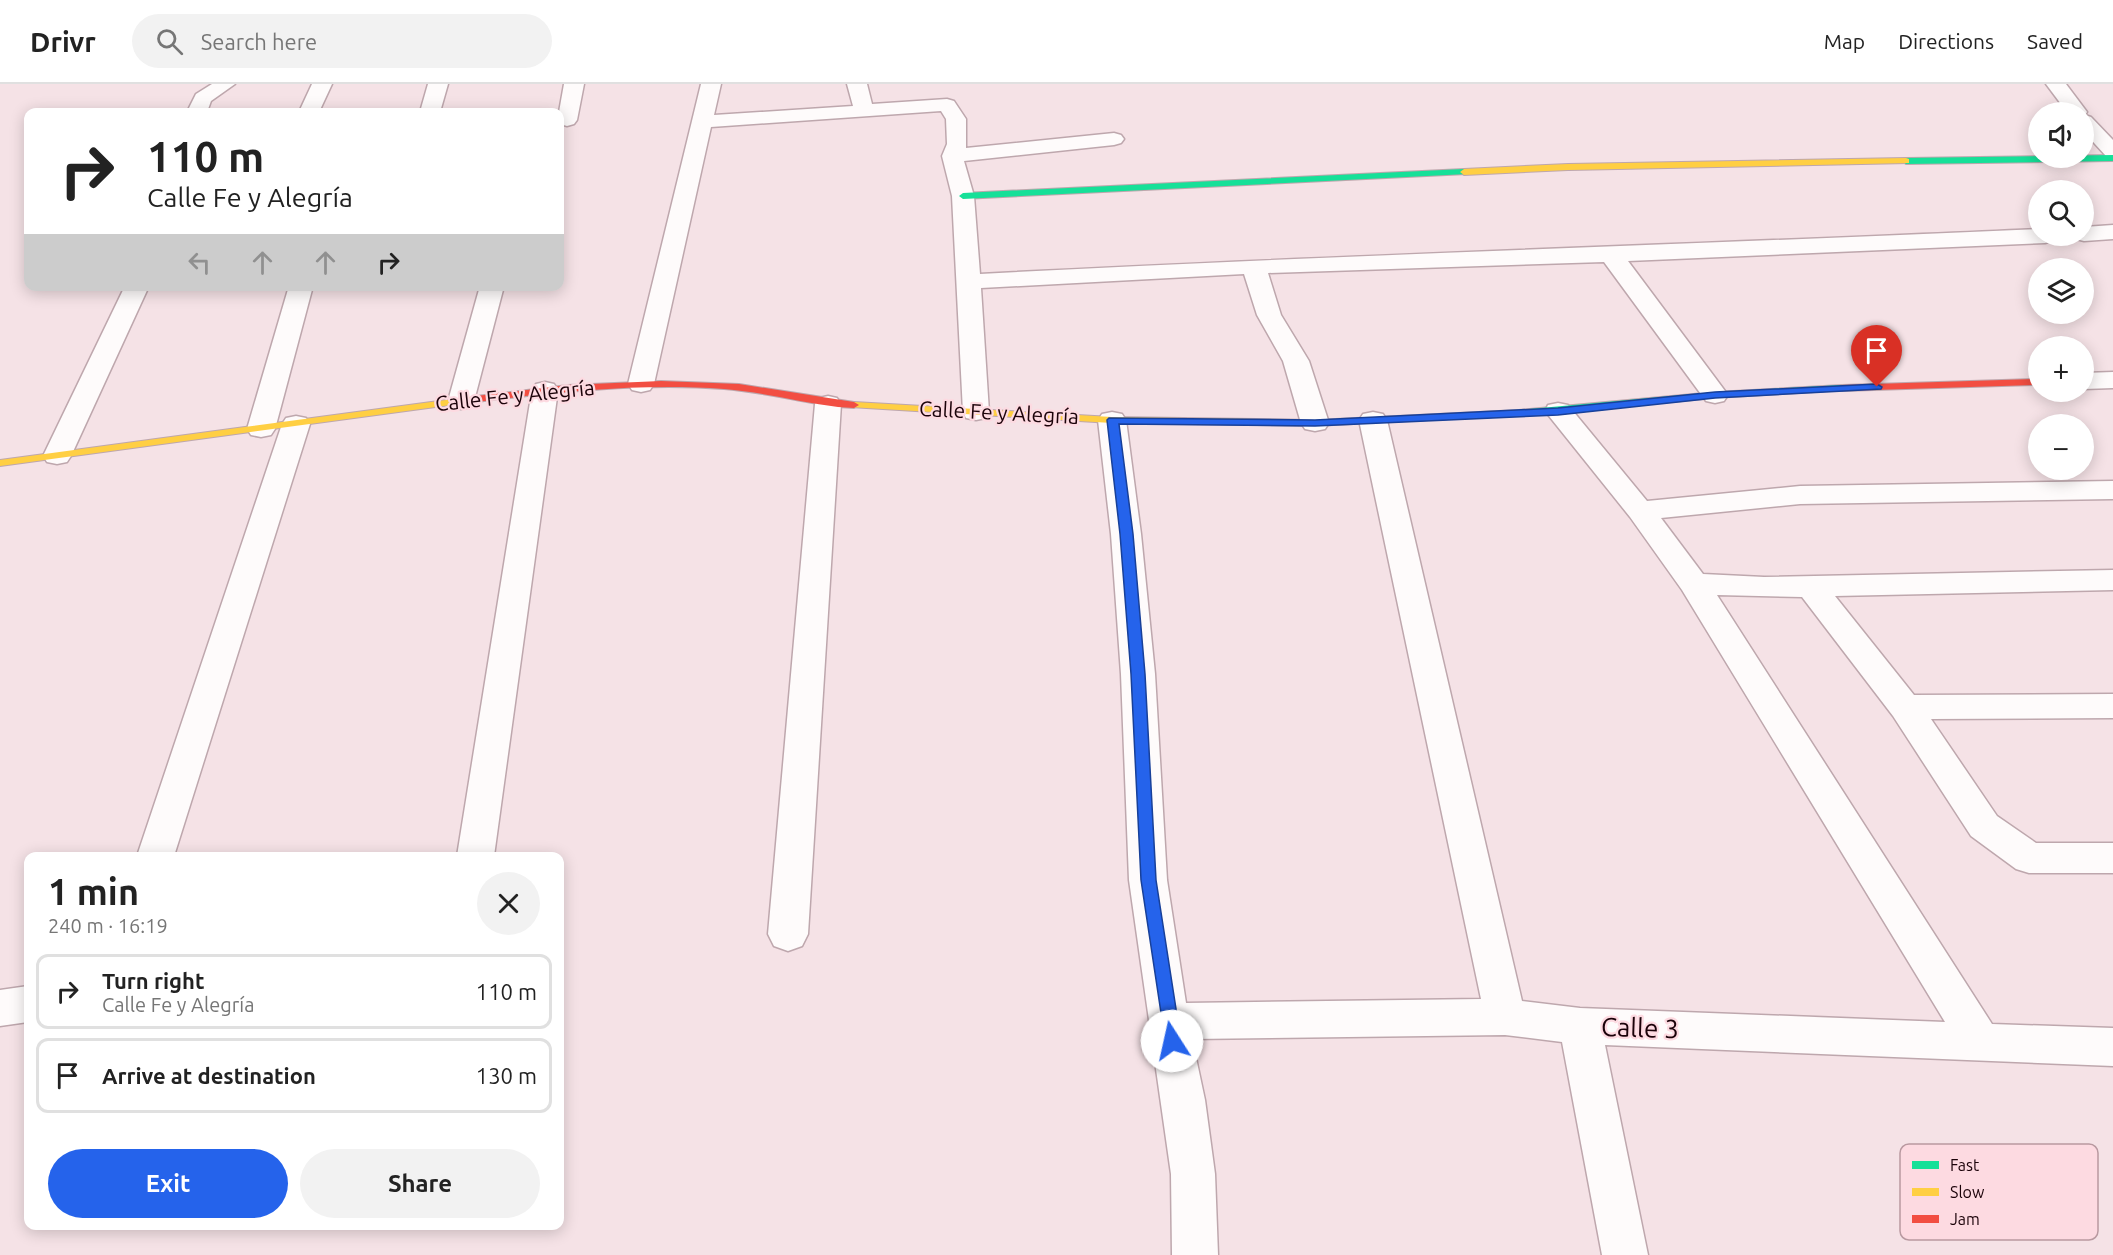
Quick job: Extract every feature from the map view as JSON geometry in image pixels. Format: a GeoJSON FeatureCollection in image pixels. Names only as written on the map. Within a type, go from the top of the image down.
{"type":"FeatureCollection","features":[{"type":"Feature","properties":{"kind":"street"},"geometry":{"type":"LineString","coordinates":[[199,108],[203,98],[225,84]]}},
{"type":"Feature","properties":{"kind":"street"},"geometry":{"type":"LineString","coordinates":[[311,108],[322,84]]}},
{"type":"Feature","properties":{"kind":"street"},"geometry":{"type":"LineString","coordinates":[[431,108],[438,84]]}},
{"type":"Feature","properties":{"kind":"street"},"geometry":{"type":"LineString","coordinates":[[567,120],[574,84]]}},
{"type":"Feature","properties":{"kind":"street"},"geometry":{"type":"LineString","coordinates":[[641,384],[711,84]]}},
{"type":"Feature","properties":{"kind":"street"},"geometry":{"type":"LineString","coordinates":[[858,84],[864,112]]}},
{"type":"Feature","properties":{"kind":"street"},"geometry":{"type":"LineString","coordinates":[[2056,84],[2070,102]]}},
{"type":"Feature","properties":{"kind":"street"},"geometry":{"type":"LineString","coordinates":[[703,122],[864,112],[948,94],[956,119],[957,144],[952,156],[963,196],[976,412]]}},
{"type":"Feature","properties":{"kind":"street"},"geometry":{"type":"LineString","coordinates":[[2094,122],[2113,122]]}},
{"type":"Feature","properties":{"kind":"street"},"geometry":{"type":"LineString","coordinates":[[2094,132],[2113,152]]}},
{"type":"Feature","properties":{"kind":"street"},"geometry":{"type":"LineString","coordinates":[[952,156],[1114,139]]}},
{"type":"Feature","properties":{"kind":"street"},"geometry":{"type":"LineString","coordinates":[[963,196],[1568,167],[2113,158]]}},
{"type":"Feature","properties":{"kind":"street"},"geometry":{"type":"LineString","coordinates":[[2094,233],[2113,232]]}},
{"type":"Feature","properties":{"kind":"street"},"geometry":{"type":"LineString","coordinates":[[968,282],[1254,266],[1611,255],[2028,237]]}},
{"type":"Feature","properties":{"kind":"street"},"geometry":{"type":"LineString","coordinates":[[1611,255],[1715,395]]}},
{"type":"Feature","properties":{"kind":"street"},"geometry":{"type":"LineString","coordinates":[[1254,266],[1269,315],[1296,361],[1315,423]]}},
{"type":"Feature","properties":{"kind":"street"},"geometry":{"type":"LineString","coordinates":[[57,456],[135,291]]}},
{"type":"Feature","properties":{"kind":"street"},"geometry":{"type":"LineString","coordinates":[[261,429],[300,291]]}},
{"type":"Feature","properties":{"kind":"street"},"geometry":{"type":"LineString","coordinates":[[461,401],[491,291]]}},
{"type":"Feature","properties":{"kind":"street"},"geometry":{"type":"LineString","coordinates":[[2094,381],[2113,380]]}},
{"type":"Feature","properties":{"kind":"street","name":"Calle Fe y Alegría"},"geometry":{"type":"LineString","coordinates":[[0,463],[545,390],[641,384],[725,386],[828,404],[1113,420],[1315,423],[1558,411],[1715,395],[1819,389],[2028,382]]}},
{"type":"Feature","properties":{"kind":"street"},"geometry":{"type":"LineString","coordinates":[[476,852],[545,390]]}},
{"type":"Feature","properties":{"kind":"street"},"geometry":{"type":"LineString","coordinates":[[788,934],[828,404]]}},
{"type":"Feature","properties":{"kind":"street"},"geometry":{"type":"LineString","coordinates":[[1558,411],[1640,511],[1694,584],[1980,1041]]}},
{"type":"Feature","properties":{"kind":"street"},"geometry":{"type":"LineString","coordinates":[[1113,420],[1138,674],[1148,880],[1193,1174],[1196,1255]]}},
{"type":"Feature","properties":{"kind":"street"},"geometry":{"type":"LineString","coordinates":[[1374,420],[1505,1017]]}},
{"type":"Feature","properties":{"kind":"street"},"geometry":{"type":"LineString","coordinates":[[156,852],[296,424]]}},
{"type":"Feature","properties":{"kind":"street"},"geometry":{"type":"LineString","coordinates":[[1640,511],[1800,495],[2113,490]]}},
{"type":"Feature","properties":{"kind":"street"},"geometry":{"type":"LineString","coordinates":[[1694,584],[1764,586],[2113,580]]}},
{"type":"Feature","properties":{"kind":"street"},"geometry":{"type":"LineString","coordinates":[[1810,585],[1905,707],[1984,826],[2030,858],[2113,858]]}},
{"type":"Feature","properties":{"kind":"street"},"geometry":{"type":"LineString","coordinates":[[1905,707],[2113,706]]}},
{"type":"Feature","properties":{"kind":"street"},"geometry":{"type":"LineString","coordinates":[[0,1008],[24,1005]]}},
{"type":"Feature","properties":{"kind":"street","name":"Calle 3"},"geometry":{"type":"LineString","coordinates":[[1168,1021],[1505,1017],[1580,1026],[2113,1047]]}},
{"type":"Feature","properties":{"kind":"street"},"geometry":{"type":"LineString","coordinates":[[1580,1026],[1625,1255]]}},
{"type":"Feature","properties":{"kind":"traffic: fast"},"geometry":{"type":"LineString","coordinates":[[1906,161],[2113,158]]}},
{"type":"Feature","properties":{"kind":"traffic: fast"},"geometry":{"type":"LineString","coordinates":[[963,196],[1464,172]]}},
{"type":"Feature","properties":{"kind":"traffic: fast"},"geometry":{"type":"LineString","coordinates":[[1519,413],[1715,395],[1842,388]]}},
{"type":"Feature","properties":{"kind":"traffic: slow"},"geometry":{"type":"LineString","coordinates":[[1464,172],[1568,167],[1906,161]]}},
{"type":"Feature","properties":{"kind":"traffic: slow"},"geometry":{"type":"LineString","coordinates":[[0,463],[476,399]]}},
{"type":"Feature","properties":{"kind":"traffic: slow"},"geometry":{"type":"LineString","coordinates":[[854,405],[1112,420],[1256,422]]}},
{"type":"Feature","properties":{"kind":"traffic: jam"},"geometry":{"type":"LineString","coordinates":[[1842,388],[2028,382]]}},
{"type":"Feature","properties":{"kind":"traffic: jam"},"geometry":{"type":"LineString","coordinates":[[476,399],[599,386],[661,384],[723,386],[854,405]]}},
{"type":"Feature","properties":{"kind":"traffic: jam"},"geometry":{"type":"LineString","coordinates":[[1256,422],[1315,423],[1519,413]]}},
{"type":"Feature","properties":{"kind":"route"},"geometry":{"type":"LineString","coordinates":[[1172,1041],[1148,880],[1138,674],[1113,420],[1315,423],[1558,411],[1715,395],[1877,387]]}}]}
